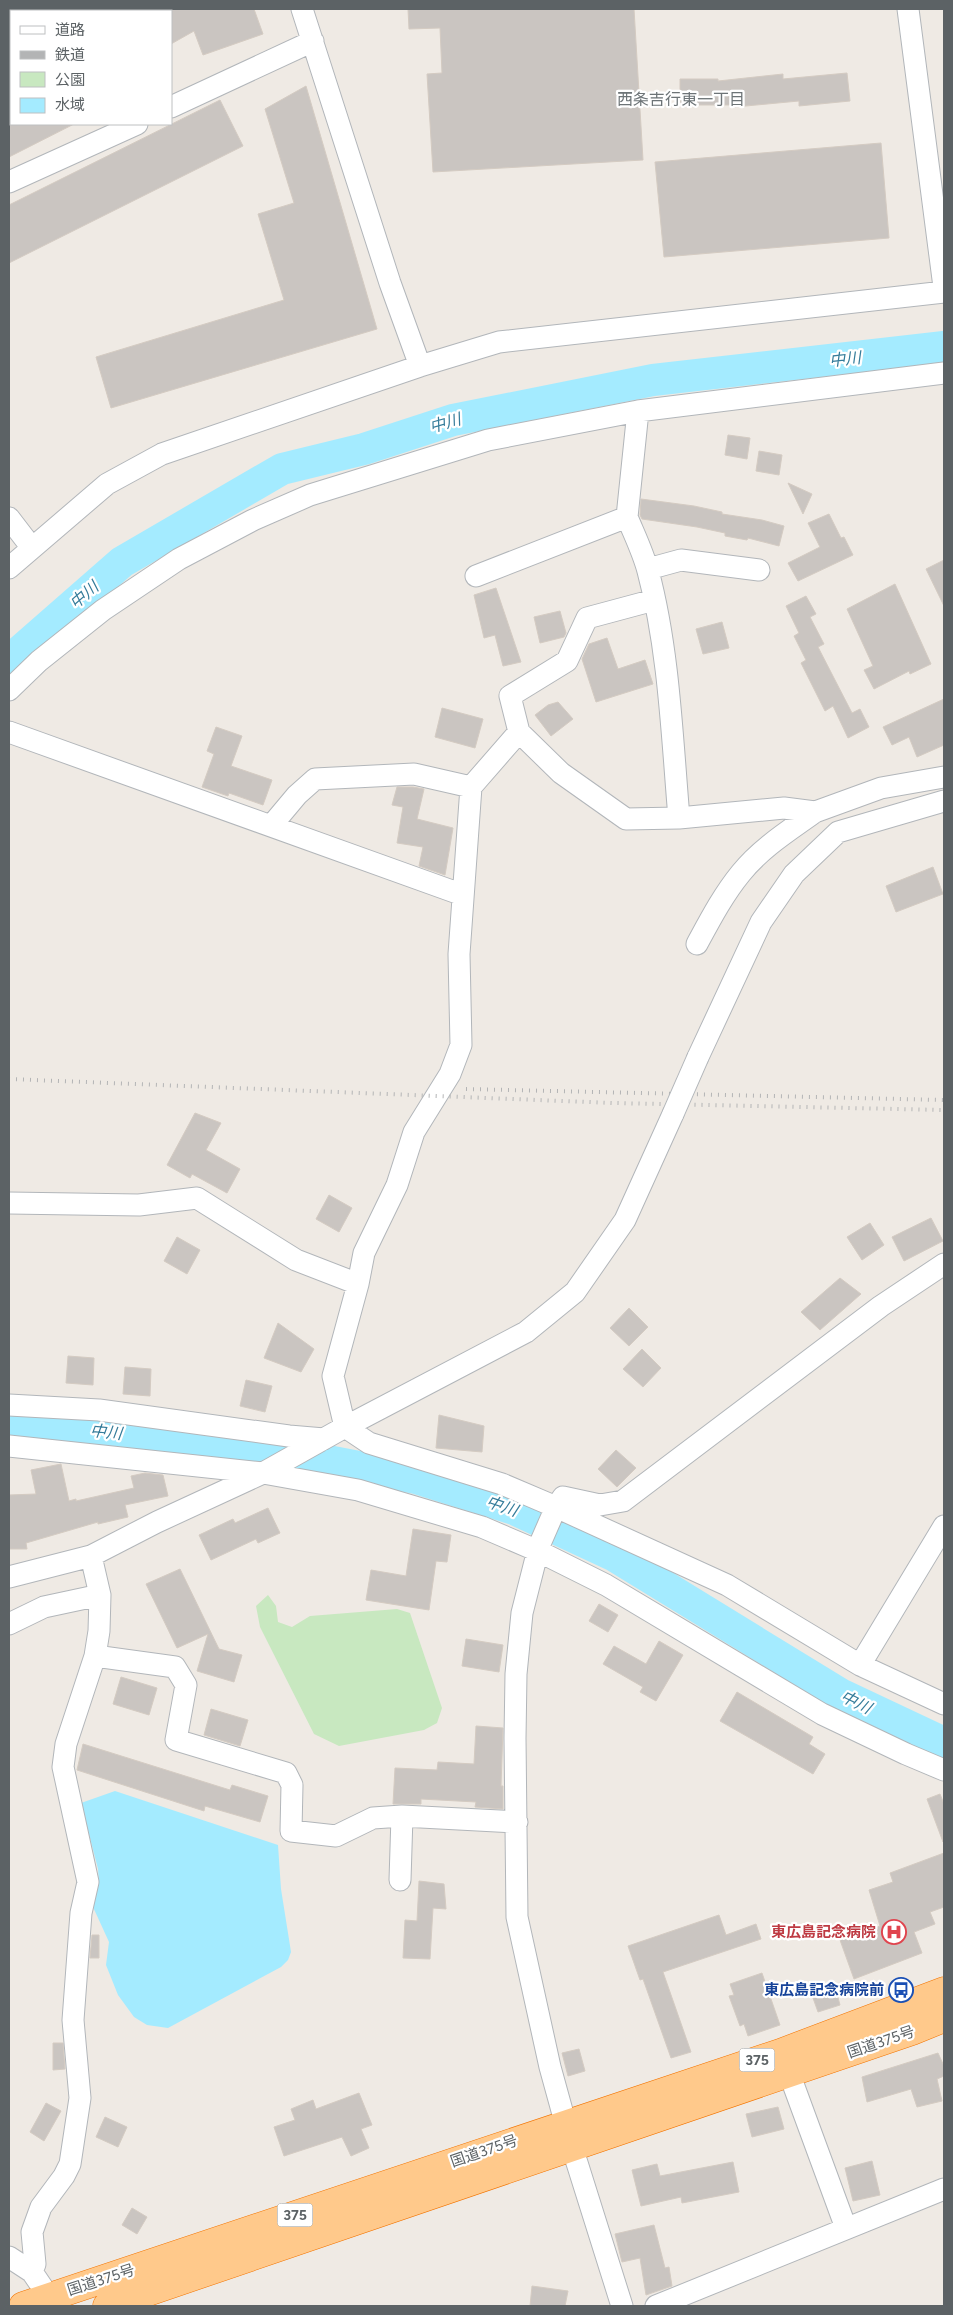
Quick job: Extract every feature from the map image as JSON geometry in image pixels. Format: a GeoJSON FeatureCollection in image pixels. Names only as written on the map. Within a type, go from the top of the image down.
{"type":"FeatureCollection","features":[{"type":"Feature","properties":{"kind":"highway","name":"国道375号"},"geometry":{"type":"LineString","coordinates":[[107,2306],[570,2135],[944,1991]]}},
{"type":"Feature","properties":{"kind":"highway","name":"国道375号"},"geometry":{"type":"LineString","coordinates":[[23,2306],[570,2135],[789,2073],[912,2031],[944,2018]]}},
{"type":"Feature","properties":{"kind":"street"},"geometry":{"type":"LineString","coordinates":[[302,9],[390,283],[420,366]]}},
{"type":"Feature","properties":{"kind":"street"},"geometry":{"type":"LineString","coordinates":[[908,9],[944,287]]}},
{"type":"Feature","properties":{"kind":"street"},"geometry":{"type":"LineString","coordinates":[[172,107],[313,41]]}},
{"type":"Feature","properties":{"kind":"street"},"geometry":{"type":"LineString","coordinates":[[9,182],[135,125]]}},
{"type":"Feature","properties":{"kind":"street"},"geometry":{"type":"LineString","coordinates":[[9,568],[107,484],[162,454],[420,366],[499,342],[944,292]]}},
{"type":"Feature","properties":{"kind":"street"},"geometry":{"type":"LineString","coordinates":[[9,690],[39,660],[103,610],[179,559],[254,520],[310,495],[488,440],[638,411],[944,373]]}},
{"type":"Feature","properties":{"kind":"street"},"geometry":{"type":"LineString","coordinates":[[638,411],[627,517],[648,569],[654,600],[667,680],[679,818]]}},
{"type":"Feature","properties":{"kind":"street"},"geometry":{"type":"LineString","coordinates":[[476,576],[627,517]]}},
{"type":"Feature","properties":{"kind":"street"},"geometry":{"type":"LineString","coordinates":[[9,518],[32,548]]}},
{"type":"Feature","properties":{"kind":"street"},"geometry":{"type":"LineString","coordinates":[[648,569],[681,560],[759,570]]}},
{"type":"Feature","properties":{"kind":"street"},"geometry":{"type":"LineString","coordinates":[[654,600],[587,618],[567,661],[510,696],[519,732],[561,773],[626,819],[679,818],[784,808],[815,812]]}},
{"type":"Feature","properties":{"kind":"street"},"geometry":{"type":"LineString","coordinates":[[9,732],[463,895]]}},
{"type":"Feature","properties":{"kind":"street"},"geometry":{"type":"LineString","coordinates":[[519,732],[471,787],[459,954],[461,1045],[450,1074],[414,1132],[397,1185],[364,1253],[358,1284],[333,1376],[345,1427],[369,1443],[502,1484],[554,1511],[727,1585],[860,1665],[944,1704]]}},
{"type":"Feature","properties":{"kind":"street"},"geometry":{"type":"LineString","coordinates":[[271,826],[297,795],[315,779],[414,774],[471,787]]}},
{"type":"Feature","properties":{"kind":"street"},"geometry":{"type":"LineString","coordinates":[[697,944],[716,910],[742,872],[771,844],[815,812],[881,788],[944,777]]}},
{"type":"Feature","properties":{"kind":"street"},"geometry":{"type":"LineString","coordinates":[[9,1577],[91,1556],[156,1522],[263,1473],[345,1427],[526,1332],[575,1292],[625,1220],[761,922],[794,874],[838,832],[944,801]]}},
{"type":"Feature","properties":{"kind":"street"},"geometry":{"type":"LineString","coordinates":[[9,1203],[139,1205],[197,1198],[296,1260],[358,1284]]}},
{"type":"Feature","properties":{"kind":"street"},"geometry":{"type":"LineString","coordinates":[[622,2306],[616,2293],[550,2067],[517,1917],[516,1674],[522,1614],[539,1548],[554,1511],[563,1496],[600,1505],[623,1501],[881,1306],[944,1264]]}},
{"type":"Feature","properties":{"kind":"street"},"geometry":{"type":"LineString","coordinates":[[9,1406],[99,1410],[324,1439]]}},
{"type":"Feature","properties":{"kind":"street"},"geometry":{"type":"LineString","coordinates":[[9,1446],[263,1473],[358,1490],[482,1527],[539,1548],[606,1585],[822,1714],[944,1770]]}},
{"type":"Feature","properties":{"kind":"street"},"geometry":{"type":"LineString","coordinates":[[860,1665],[944,1526]]}},
{"type":"Feature","properties":{"kind":"street"},"geometry":{"type":"LineString","coordinates":[[32,2272],[35,2264],[32,2232],[41,2207],[64,2176],[70,2164],[80,2098],[73,2020],[80,1913],[88,1882],[63,1767],[66,1744],[95,1656],[99,1631],[100,1596],[91,1556]]}},
{"type":"Feature","properties":{"kind":"street"},"geometry":{"type":"LineString","coordinates":[[9,1624],[44,1607],[100,1596]]}},
{"type":"Feature","properties":{"kind":"street"},"geometry":{"type":"LineString","coordinates":[[95,1656],[175,1667],[186,1685],[176,1740],[286,1773],[292,1786],[291,1831],[336,1836],[373,1818],[402,1816],[516,1822]]}},
{"type":"Feature","properties":{"kind":"street"},"geometry":{"type":"LineString","coordinates":[[400,1880],[402,1816]]}},
{"type":"Feature","properties":{"kind":"street"},"geometry":{"type":"LineString","coordinates":[[789,2073],[846,2228]]}},
{"type":"Feature","properties":{"kind":"street"},"geometry":{"type":"LineString","coordinates":[[656,2306],[944,2189]]}},
{"type":"Feature","properties":{"kind":"street"},"geometry":{"type":"LineString","coordinates":[[9,2258],[32,2272],[49,2297]]}},
{"type":"Feature","properties":{"kind":"green space"},"geometry":{"type":"Polygon","coordinates":[[[268,1595],[276,1606],[278,1622],[292,1627],[310,1616],[397,1609],[410,1613],[442,1708],[437,1723],[424,1730],[339,1746],[314,1734],[260,1627],[256,1606],[268,1595]]]}},
{"type":"Feature","properties":{"kind":"water"},"geometry":{"type":"Polygon","coordinates":[[[115,1791],[278,1845],[281,1889],[291,1952],[288,1960],[281,1967],[168,2028],[147,2025],[134,2017],[118,1995],[106,1965],[109,1942],[93,1907],[99,1883],[98,1869],[81,1803],[115,1791]]]}},
{"type":"Feature","properties":{"kind":"building"},"geometry":{"type":"Polygon","coordinates":[[[254,9],[263,34],[203,55],[194,31],[172,43],[171,10],[254,9]]]}},
{"type":"Feature","properties":{"kind":"building"},"geometry":{"type":"Polygon","coordinates":[[[408,9],[634,9],[643,160],[433,172],[427,74],[442,73],[440,28],[409,29],[408,9]]]}},
{"type":"Feature","properties":{"kind":"building"},"geometry":{"type":"Polygon","coordinates":[[[847,73],[850,101],[799,106],[799,101],[735,107],[735,105],[680,105],[680,79],[718,79],[718,81],[783,74],[783,79],[847,73]]]}},
{"type":"Feature","properties":{"kind":"building"},"geometry":{"type":"Polygon","coordinates":[[[306,86],[377,329],[111,408],[96,357],[284,300],[258,214],[294,203],[265,109],[306,86]]]}},
{"type":"Feature","properties":{"kind":"building"},"geometry":{"type":"Polygon","coordinates":[[[220,100],[243,146],[9,263],[9,205],[220,100]]]}},
{"type":"Feature","properties":{"kind":"building"},"geometry":{"type":"Polygon","coordinates":[[[9,124],[72,125],[9,157],[9,124]]]}},
{"type":"Feature","properties":{"kind":"building"},"geometry":{"type":"Polygon","coordinates":[[[881,143],[889,238],[664,257],[655,162],[881,143]]]}},
{"type":"Feature","properties":{"kind":"building"},"geometry":{"type":"Polygon","coordinates":[[[728,435],[750,438],[747,459],[725,455],[728,435]]]}},
{"type":"Feature","properties":{"kind":"building"},"geometry":{"type":"Polygon","coordinates":[[[759,451],[782,455],[779,475],[756,471],[759,451]]]}},
{"type":"Feature","properties":{"kind":"building"},"geometry":{"type":"Polygon","coordinates":[[[788,483],[812,494],[803,514],[788,483]]]}},
{"type":"Feature","properties":{"kind":"building"},"geometry":{"type":"Polygon","coordinates":[[[641,499],[694,506],[722,512],[722,514],[762,520],[784,526],[779,546],[748,538],[747,540],[725,536],[725,533],[697,527],[642,519],[640,515],[641,499]]]}},
{"type":"Feature","properties":{"kind":"building"},"geometry":{"type":"Polygon","coordinates":[[[829,514],[841,538],[844,537],[853,555],[798,581],[788,563],[820,547],[808,523],[829,514]]]}},
{"type":"Feature","properties":{"kind":"building"},"geometry":{"type":"Polygon","coordinates":[[[944,560],[944,606],[926,569],[944,560]]]}},
{"type":"Feature","properties":{"kind":"building"},"geometry":{"type":"Polygon","coordinates":[[[895,584],[931,664],[910,674],[909,671],[874,689],[864,670],[873,666],[847,609],[895,584]]]}},
{"type":"Feature","properties":{"kind":"building"},"geometry":{"type":"Polygon","coordinates":[[[496,588],[521,662],[503,666],[495,635],[484,638],[474,595],[496,588]]]}},
{"type":"Feature","properties":{"kind":"building"},"geometry":{"type":"Polygon","coordinates":[[[806,596],[816,614],[810,617],[824,644],[818,647],[852,713],[860,709],[869,727],[848,738],[833,706],[825,711],[801,663],[806,660],[794,636],[799,633],[786,606],[806,596]]]}},
{"type":"Feature","properties":{"kind":"building"},"geometry":{"type":"Polygon","coordinates":[[[560,611],[566,633],[564,637],[540,643],[534,617],[560,611]]]}},
{"type":"Feature","properties":{"kind":"building"},"geometry":{"type":"Polygon","coordinates":[[[722,622],[729,648],[703,654],[696,629],[722,622]]]}},
{"type":"Feature","properties":{"kind":"building"},"geometry":{"type":"Polygon","coordinates":[[[607,638],[618,669],[645,660],[653,684],[596,702],[582,659],[589,644],[607,638]]]}},
{"type":"Feature","properties":{"kind":"building"},"geometry":{"type":"Polygon","coordinates":[[[944,699],[944,745],[917,757],[909,737],[892,745],[883,727],[944,699]]]}},
{"type":"Feature","properties":{"kind":"building"},"geometry":{"type":"Polygon","coordinates":[[[558,702],[573,719],[551,736],[535,715],[548,705],[558,702]]]}},
{"type":"Feature","properties":{"kind":"building"},"geometry":{"type":"Polygon","coordinates":[[[442,708],[483,719],[475,748],[435,737],[442,708]]]}},
{"type":"Feature","properties":{"kind":"building"},"geometry":{"type":"Polygon","coordinates":[[[216,727],[242,736],[231,766],[272,780],[263,805],[229,793],[228,796],[202,787],[214,754],[207,751],[216,727]]]}},
{"type":"Feature","properties":{"kind":"building"},"geometry":{"type":"Polygon","coordinates":[[[397,787],[424,789],[417,819],[453,828],[445,875],[419,866],[423,847],[397,843],[403,807],[392,805],[397,787]]]}},
{"type":"Feature","properties":{"kind":"building"},"geometry":{"type":"Polygon","coordinates":[[[933,867],[943,894],[896,912],[886,886],[933,867]]]}},
{"type":"Feature","properties":{"kind":"building"},"geometry":{"type":"Polygon","coordinates":[[[195,1113],[221,1123],[206,1150],[240,1169],[227,1193],[192,1174],[190,1178],[167,1165],[195,1113]]]}},
{"type":"Feature","properties":{"kind":"building"},"geometry":{"type":"Polygon","coordinates":[[[329,1195],[352,1208],[339,1232],[316,1219],[329,1195]]]}},
{"type":"Feature","properties":{"kind":"building"},"geometry":{"type":"Polygon","coordinates":[[[931,1218],[943,1241],[904,1261],[892,1237],[931,1218]]]}},
{"type":"Feature","properties":{"kind":"building"},"geometry":{"type":"Polygon","coordinates":[[[870,1223],[884,1245],[862,1260],[847,1237],[870,1223]]]}},
{"type":"Feature","properties":{"kind":"building"},"geometry":{"type":"Polygon","coordinates":[[[177,1237],[200,1250],[187,1274],[164,1261],[177,1237]]]}},
{"type":"Feature","properties":{"kind":"building"},"geometry":{"type":"Polygon","coordinates":[[[840,1278],[861,1294],[820,1330],[801,1312],[840,1278]]]}},
{"type":"Feature","properties":{"kind":"building"},"geometry":{"type":"Polygon","coordinates":[[[629,1308],[648,1327],[629,1346],[610,1328],[629,1308]]]}},
{"type":"Feature","properties":{"kind":"building"},"geometry":{"type":"Polygon","coordinates":[[[278,1323],[314,1349],[301,1372],[264,1358],[278,1323]]]}},
{"type":"Feature","properties":{"kind":"building"},"geometry":{"type":"Polygon","coordinates":[[[642,1349],[661,1368],[643,1387],[623,1369],[642,1349]]]}},
{"type":"Feature","properties":{"kind":"building"},"geometry":{"type":"Polygon","coordinates":[[[68,1356],[94,1358],[93,1385],[66,1383],[68,1356]]]}},
{"type":"Feature","properties":{"kind":"building"},"geometry":{"type":"Polygon","coordinates":[[[125,1367],[151,1369],[150,1396],[123,1394],[125,1367]]]}},
{"type":"Feature","properties":{"kind":"building"},"geometry":{"type":"Polygon","coordinates":[[[246,1380],[272,1386],[265,1412],[240,1406],[246,1380]]]}},
{"type":"Feature","properties":{"kind":"building"},"geometry":{"type":"Polygon","coordinates":[[[439,1415],[484,1426],[482,1452],[436,1448],[439,1415]]]}},
{"type":"Feature","properties":{"kind":"building"},"geometry":{"type":"Polygon","coordinates":[[[616,1450],[636,1468],[617,1487],[598,1469],[616,1450]]]}},
{"type":"Feature","properties":{"kind":"building"},"geometry":{"type":"Polygon","coordinates":[[[61,1464],[69,1501],[134,1488],[131,1476],[145,1473],[163,1475],[168,1496],[125,1505],[128,1517],[98,1524],[98,1522],[26,1543],[27,1549],[9,1549],[9,1495],[36,1494],[31,1470],[61,1464]]]}},
{"type":"Feature","properties":{"kind":"building"},"geometry":{"type":"Polygon","coordinates":[[[268,1508],[280,1533],[258,1543],[256,1539],[211,1560],[199,1535],[233,1519],[235,1523],[268,1508]]]}},
{"type":"Feature","properties":{"kind":"building"},"geometry":{"type":"Polygon","coordinates":[[[413,1529],[451,1535],[447,1562],[436,1561],[429,1610],[366,1600],[371,1570],[406,1576],[413,1529]]]}},
{"type":"Feature","properties":{"kind":"building"},"geometry":{"type":"Polygon","coordinates":[[[180,1569],[219,1649],[242,1655],[234,1682],[197,1671],[208,1634],[177,1648],[146,1584],[180,1569]]]}},
{"type":"Feature","properties":{"kind":"building"},"geometry":{"type":"Polygon","coordinates":[[[599,1604],[618,1615],[608,1632],[589,1621],[599,1604]]]}},
{"type":"Feature","properties":{"kind":"building"},"geometry":{"type":"Polygon","coordinates":[[[466,1639],[503,1645],[499,1672],[462,1666],[466,1639]]]}},
{"type":"Feature","properties":{"kind":"building"},"geometry":{"type":"Polygon","coordinates":[[[659,1641],[683,1655],[656,1701],[640,1692],[643,1687],[603,1664],[614,1646],[646,1664],[659,1641]]]}},
{"type":"Feature","properties":{"kind":"building"},"geometry":{"type":"Polygon","coordinates":[[[121,1677],[157,1688],[149,1715],[113,1704],[121,1677]]]}},
{"type":"Feature","properties":{"kind":"building"},"geometry":{"type":"Polygon","coordinates":[[[737,1692],[813,1737],[809,1744],[825,1754],[813,1774],[720,1721],[737,1692]]]}},
{"type":"Feature","properties":{"kind":"building"},"geometry":{"type":"Polygon","coordinates":[[[211,1709],[248,1720],[240,1746],[204,1735],[211,1709]]]}},
{"type":"Feature","properties":{"kind":"building"},"geometry":{"type":"Polygon","coordinates":[[[476,1726],[503,1728],[501,1786],[503,1786],[503,1809],[475,1807],[476,1802],[421,1799],[421,1804],[393,1804],[395,1768],[437,1770],[438,1762],[474,1764],[476,1726]]]}},
{"type":"Feature","properties":{"kind":"building"},"geometry":{"type":"Polygon","coordinates":[[[83,1744],[230,1790],[232,1785],[268,1796],[260,1822],[205,1806],[204,1811],[77,1770],[83,1744]]]}},
{"type":"Feature","properties":{"kind":"building"},"geometry":{"type":"Polygon","coordinates":[[[940,1794],[944,1804],[943,1842],[927,1799],[940,1794]]]}},
{"type":"Feature","properties":{"kind":"building"},"geometry":{"type":"Polygon","coordinates":[[[944,1853],[944,1907],[930,1912],[935,1924],[914,1932],[922,1953],[854,1979],[840,1940],[880,1926],[869,1890],[893,1882],[890,1873],[944,1853]]]}},
{"type":"Feature","properties":{"kind":"building"},"geometry":{"type":"Polygon","coordinates":[[[419,1881],[444,1884],[446,1909],[433,1908],[430,1959],[403,1958],[405,1920],[417,1921],[419,1881]]]}},
{"type":"Feature","properties":{"kind":"building"},"geometry":{"type":"Polygon","coordinates":[[[719,1915],[726,1935],[756,1924],[761,1939],[663,1972],[691,2052],[671,2058],[643,1979],[640,1980],[628,1946],[719,1915]]]}},
{"type":"Feature","properties":{"kind":"building"},"geometry":{"type":"Polygon","coordinates":[[[92,1935],[99,1935],[99,1958],[90,1958],[92,1935]]]}},
{"type":"Feature","properties":{"kind":"building"},"geometry":{"type":"Polygon","coordinates":[[[762,1973],[780,2025],[748,2036],[744,2024],[740,2026],[729,1996],[734,1995],[730,1984],[762,1973]]]}},
{"type":"Feature","properties":{"kind":"building"},"geometry":{"type":"Polygon","coordinates":[[[836,1990],[840,2005],[818,2012],[813,1998],[836,1990]]]}},
{"type":"Feature","properties":{"kind":"building"},"geometry":{"type":"Polygon","coordinates":[[[53,2043],[63,2043],[65,2069],[53,2070],[53,2043]]]}},
{"type":"Feature","properties":{"kind":"building"},"geometry":{"type":"Polygon","coordinates":[[[579,2049],[585,2071],[568,2076],[562,2053],[579,2049]]]}},
{"type":"Feature","properties":{"kind":"building"},"geometry":{"type":"Polygon","coordinates":[[[938,2053],[944,2066],[944,2076],[937,2079],[942,2101],[917,2107],[911,2089],[867,2102],[862,2077],[938,2053]]]}},
{"type":"Feature","properties":{"kind":"building"},"geometry":{"type":"Polygon","coordinates":[[[359,2093],[372,2125],[361,2129],[369,2148],[351,2156],[342,2137],[284,2156],[274,2127],[295,2120],[291,2109],[313,2100],[316,2109],[359,2093]]]}},
{"type":"Feature","properties":{"kind":"building"},"geometry":{"type":"Polygon","coordinates":[[[46,2103],[61,2111],[44,2141],[30,2132],[46,2103]]]}},
{"type":"Feature","properties":{"kind":"building"},"geometry":{"type":"Polygon","coordinates":[[[778,2107],[784,2129],[752,2137],[746,2114],[778,2107]]]}},
{"type":"Feature","properties":{"kind":"building"},"geometry":{"type":"Polygon","coordinates":[[[105,2117],[127,2127],[118,2147],[96,2137],[105,2117]]]}},
{"type":"Feature","properties":{"kind":"building"},"geometry":{"type":"Polygon","coordinates":[[[872,2161],[880,2195],[853,2201],[845,2168],[872,2161]]]}},
{"type":"Feature","properties":{"kind":"building"},"geometry":{"type":"Polygon","coordinates":[[[733,2162],[739,2192],[682,2203],[681,2197],[641,2206],[632,2170],[657,2164],[660,2176],[733,2162]]]}},
{"type":"Feature","properties":{"kind":"building"},"geometry":{"type":"Polygon","coordinates":[[[132,2208],[147,2217],[137,2234],[122,2225],[132,2208]]]}},
{"type":"Feature","properties":{"kind":"building"},"geometry":{"type":"Polygon","coordinates":[[[654,2225],[665,2268],[669,2267],[672,2286],[646,2295],[640,2258],[622,2262],[615,2234],[654,2225]]]}},
{"type":"Feature","properties":{"kind":"building"},"geometry":{"type":"Polygon","coordinates":[[[532,2286],[568,2291],[565,2306],[530,2306],[532,2286]]]}},
{"type":"Feature","properties":{"kind":"waterway","name":"中川"},"geometry":{"type":"LineString","coordinates":[[9,661],[122,562],[282,469],[364,449],[453,420],[653,380],[944,347]]}},
{"type":"Feature","properties":{"kind":"waterway","name":"中川"},"geometry":{"type":"LineString","coordinates":[[9,1422],[250,1446],[416,1478],[514,1509],[615,1556],[840,1694],[944,1743]]}},
{"type":"Feature","properties":{"kind":"railway"},"geometry":{"type":"LineString","coordinates":[[9,1079],[613,1103],[944,1110]]}},
{"type":"Feature","properties":{"kind":"railway"},"geometry":{"type":"LineString","coordinates":[[466,1089],[944,1100]]}},
{"type":"Feature","properties":{"kind":"place","name":"東広島記念病院"},"geometry":{"type":"Point","coordinates":[894,1932]}},
{"type":"Feature","properties":{"kind":"place","name":"東広島記念病院前"},"geometry":{"type":"Point","coordinates":[901,1990]}},
{"type":"Feature","properties":{"kind":"district","name":"西条吉行東一丁目"},"geometry":{"type":"Point","coordinates":[681,99]}}]}
